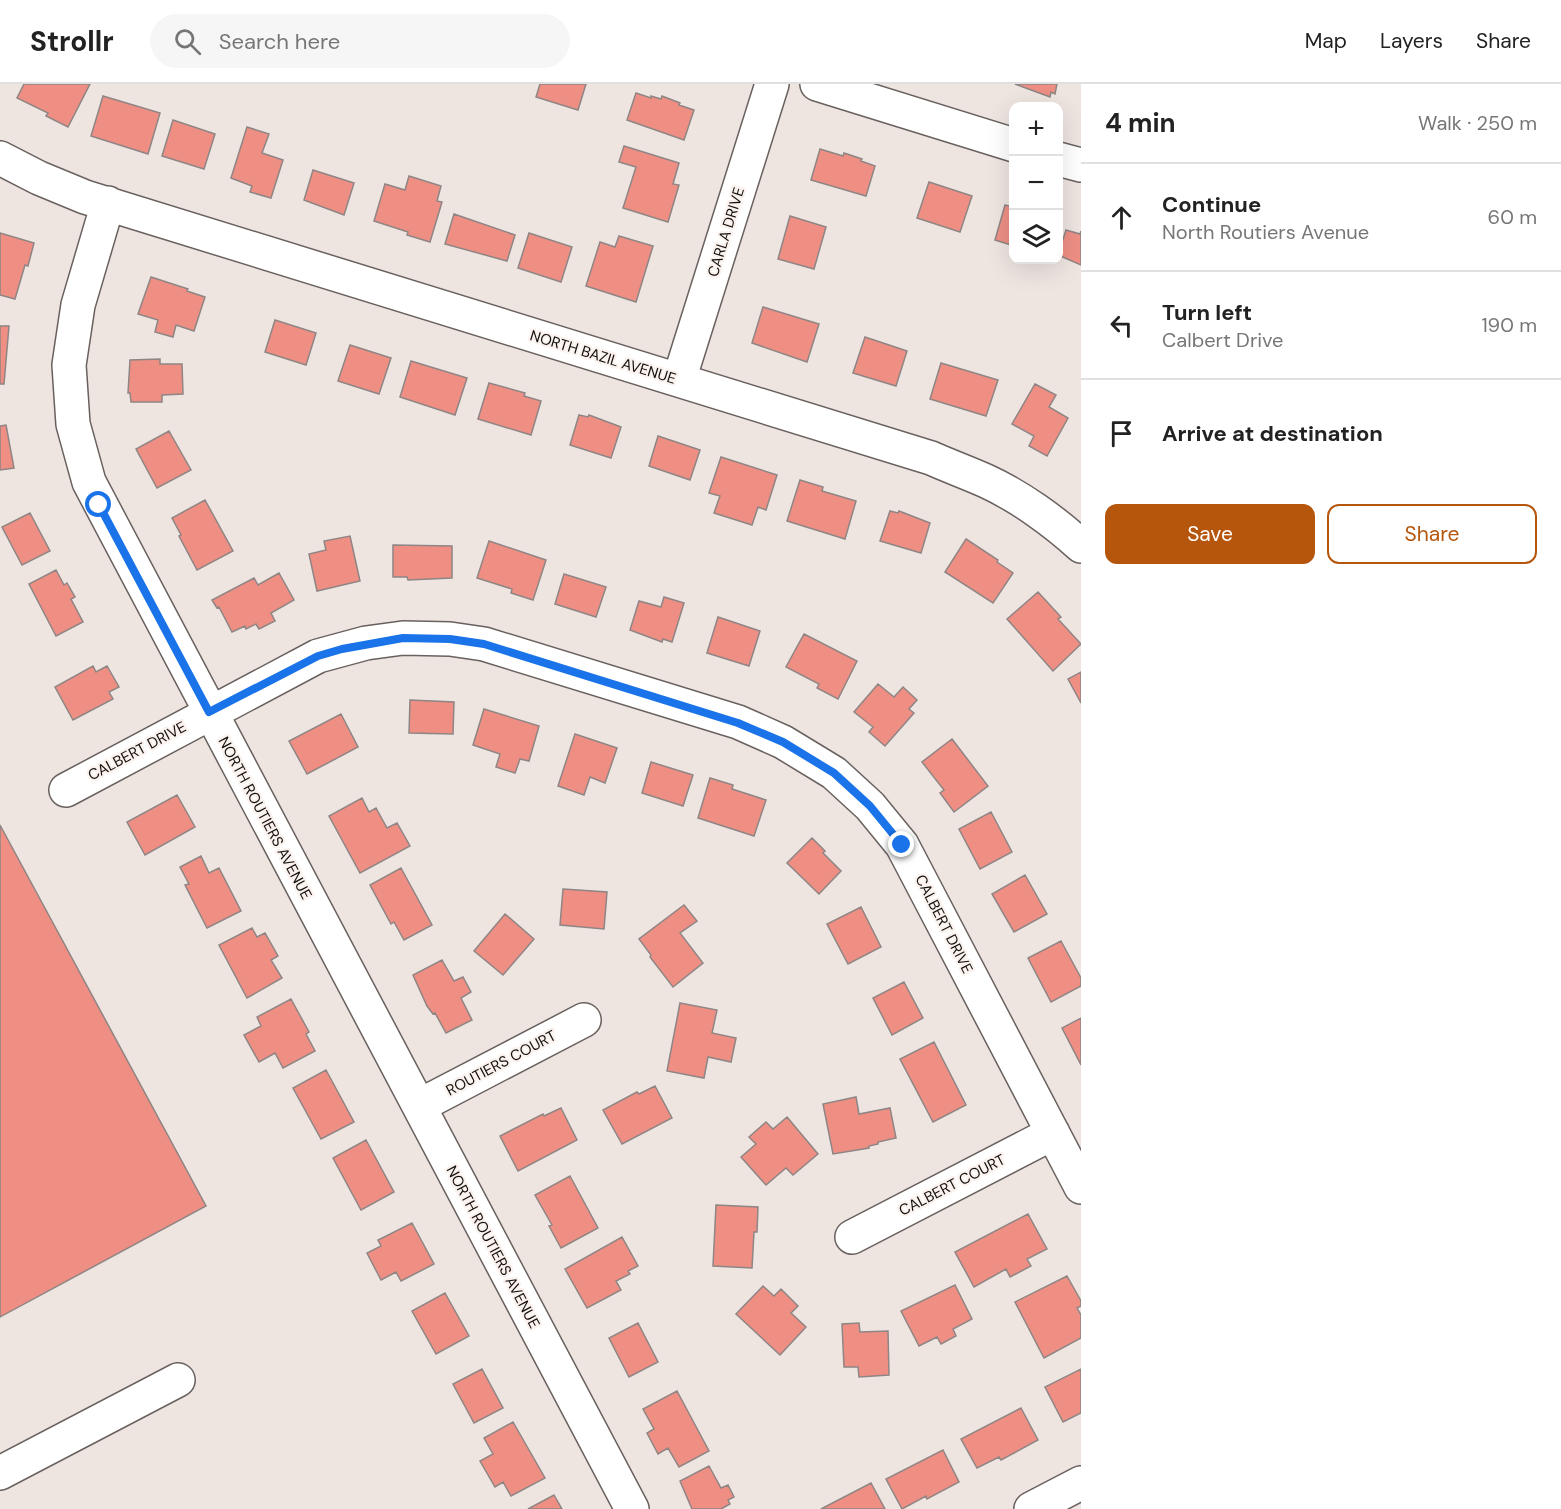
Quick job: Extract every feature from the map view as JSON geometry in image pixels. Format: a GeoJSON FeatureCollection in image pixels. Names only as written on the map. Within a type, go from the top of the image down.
{"type":"FeatureCollection","features":[{"type":"Feature","properties":{"kind":"street","name":"CARLA DRIVE"},"geometry":{"type":"LineString","coordinates":[[679,380],[772,84]]}},
{"type":"Feature","properties":{"kind":"street"},"geometry":{"type":"LineString","coordinates":[[817,84],[1009,143]]}},
{"type":"Feature","properties":{"kind":"street"},"geometry":{"type":"LineString","coordinates":[[0,158],[62,188],[108,203]]}},
{"type":"Feature","properties":{"kind":"street"},"geometry":{"type":"LineString","coordinates":[[1063,160],[1081,165]]}},
{"type":"Feature","properties":{"kind":"street","name":"NORTH BAZIL AVENUE"},"geometry":{"type":"LineString","coordinates":[[108,203],[953,466],[1007,492],[1081,546]]}},
{"type":"Feature","properties":{"kind":"street","name":"NORTH ROUTIERS AVENUE"},"geometry":{"type":"LineString","coordinates":[[108,203],[73,329],[69,365],[73,424],[85,471],[99,505],[632,1509]]}},
{"type":"Feature","properties":{"kind":"street","name":"CALBERT DRIVE"},"geometry":{"type":"LineString","coordinates":[[66,790],[318,656],[366,643],[403,638],[450,639],[484,644],[738,723],[783,742],[834,773],[870,806],[902,845],[1081,1187]]}},
{"type":"Feature","properties":{"kind":"street","name":"ROUTIERS COURT"},"geometry":{"type":"LineString","coordinates":[[419,1107],[584,1020]]}},
{"type":"Feature","properties":{"kind":"street","name":"CALBERT COURT"},"geometry":{"type":"LineString","coordinates":[[852,1237],[1053,1133]]}},
{"type":"Feature","properties":{"kind":"street"},"geometry":{"type":"LineString","coordinates":[[0,1473],[178,1380]]}},
{"type":"Feature","properties":{"kind":"street"},"geometry":{"type":"LineString","coordinates":[[1031,1509],[1081,1482]]}},
{"type":"Feature","properties":{"kind":"building"},"geometry":{"type":"Polygon","coordinates":[[[24,84],[90,84],[68,127],[46,116],[48,113],[17,98],[24,84]]]}},
{"type":"Feature","properties":{"kind":"building"},"geometry":{"type":"Polygon","coordinates":[[[540,84],[586,84],[578,110],[536,97],[540,84]]]}},
{"type":"Feature","properties":{"kind":"building"},"geometry":{"type":"Polygon","coordinates":[[[1015,84],[1057,84],[1055,94],[1051,92],[1050,97],[1015,84]]]}},
{"type":"Feature","properties":{"kind":"building"},"geometry":{"type":"Polygon","coordinates":[[[636,93],[651,98],[651,96],[661,99],[662,96],[694,110],[684,140],[627,120],[636,93]]]}},
{"type":"Feature","properties":{"kind":"building"},"geometry":{"type":"Polygon","coordinates":[[[103,96],[160,113],[148,154],[91,136],[103,96]]]}},
{"type":"Feature","properties":{"kind":"building"},"geometry":{"type":"Polygon","coordinates":[[[173,120],[215,134],[204,169],[162,156],[173,120]]]}},
{"type":"Feature","properties":{"kind":"building"},"geometry":{"type":"Polygon","coordinates":[[[247,127],[269,134],[262,153],[283,160],[271,198],[250,192],[252,186],[231,178],[247,127]]]}},
{"type":"Feature","properties":{"kind":"building"},"geometry":{"type":"Polygon","coordinates":[[[624,146],[679,163],[673,184],[679,185],[668,222],[623,208],[636,167],[619,162],[624,146]]]}},
{"type":"Feature","properties":{"kind":"building"},"geometry":{"type":"Polygon","coordinates":[[[820,149],[843,156],[844,153],[875,166],[866,196],[811,180],[820,149]]]}},
{"type":"Feature","properties":{"kind":"building"},"geometry":{"type":"Polygon","coordinates":[[[313,170],[354,183],[344,215],[304,200],[313,170]]]}},
{"type":"Feature","properties":{"kind":"building"},"geometry":{"type":"Polygon","coordinates":[[[409,176],[441,186],[437,201],[442,202],[430,242],[374,221],[385,184],[405,190],[409,176]]]}},
{"type":"Feature","properties":{"kind":"building"},"geometry":{"type":"Polygon","coordinates":[[[929,182],[972,196],[960,232],[917,218],[929,182]]]}},
{"type":"Feature","properties":{"kind":"building"},"geometry":{"type":"Polygon","coordinates":[[[1005,205],[1009,206],[1009,244],[995,240],[1005,205]]]}},
{"type":"Feature","properties":{"kind":"building"},"geometry":{"type":"Polygon","coordinates":[[[454,214],[515,235],[507,261],[445,244],[454,214]]]}},
{"type":"Feature","properties":{"kind":"building"},"geometry":{"type":"Polygon","coordinates":[[[790,216],[826,227],[814,269],[778,259],[790,216]]]}},
{"type":"Feature","properties":{"kind":"building"},"geometry":{"type":"Polygon","coordinates":[[[1066,230],[1080,234],[1081,231],[1081,265],[1063,257],[1063,239],[1066,230]]]}},
{"type":"Feature","properties":{"kind":"building"},"geometry":{"type":"Polygon","coordinates":[[[0,233],[34,243],[15,299],[0,295],[0,233]]]}},
{"type":"Feature","properties":{"kind":"building"},"geometry":{"type":"Polygon","coordinates":[[[529,233],[572,247],[561,282],[518,268],[529,233]]]}},
{"type":"Feature","properties":{"kind":"building"},"geometry":{"type":"Polygon","coordinates":[[[619,236],[653,246],[636,302],[586,286],[600,242],[615,247],[619,236]]]}},
{"type":"Feature","properties":{"kind":"building"},"geometry":{"type":"Polygon","coordinates":[[[151,277],[205,297],[194,331],[176,325],[173,337],[155,332],[158,320],[138,314],[151,277]]]}},
{"type":"Feature","properties":{"kind":"building"},"geometry":{"type":"Polygon","coordinates":[[[763,307],[819,324],[807,362],[752,343],[763,307]]]}},
{"type":"Feature","properties":{"kind":"building"},"geometry":{"type":"Polygon","coordinates":[[[275,320],[316,333],[306,365],[265,352],[275,320]]]}},
{"type":"Feature","properties":{"kind":"building"},"geometry":{"type":"Polygon","coordinates":[[[0,326],[9,326],[4,384],[0,384],[0,326]]]}},
{"type":"Feature","properties":{"kind":"building"},"geometry":{"type":"Polygon","coordinates":[[[865,337],[907,351],[896,386],[853,373],[865,337]]]}},
{"type":"Feature","properties":{"kind":"building"},"geometry":{"type":"Polygon","coordinates":[[[350,345],[391,358],[379,394],[338,381],[350,345]]]}},
{"type":"Feature","properties":{"kind":"building"},"geometry":{"type":"Polygon","coordinates":[[[160,359],[160,364],[182,364],[183,394],[162,395],[162,402],[131,402],[130,393],[128,393],[130,360],[160,359]]]}},
{"type":"Feature","properties":{"kind":"building"},"geometry":{"type":"Polygon","coordinates":[[[411,361],[467,378],[455,415],[400,397],[411,361]]]}},
{"type":"Feature","properties":{"kind":"building"},"geometry":{"type":"Polygon","coordinates":[[[941,363],[998,380],[986,416],[930,399],[941,363]]]}},
{"type":"Feature","properties":{"kind":"building"},"geometry":{"type":"Polygon","coordinates":[[[489,383],[525,393],[524,396],[541,401],[531,435],[478,419],[489,383]]]}},
{"type":"Feature","properties":{"kind":"building"},"geometry":{"type":"Polygon","coordinates":[[[1035,384],[1056,395],[1049,407],[1068,418],[1047,456],[1029,446],[1034,436],[1012,424],[1035,384]]]}},
{"type":"Feature","properties":{"kind":"building"},"geometry":{"type":"Polygon","coordinates":[[[579,415],[588,417],[589,415],[621,427],[611,458],[570,445],[579,415]]]}},
{"type":"Feature","properties":{"kind":"building"},"geometry":{"type":"Polygon","coordinates":[[[6,425],[14,468],[0,470],[0,426],[6,425]]]}},
{"type":"Feature","properties":{"kind":"building"},"geometry":{"type":"Polygon","coordinates":[[[169,431],[191,470],[157,488],[136,449],[169,431]]]}},
{"type":"Feature","properties":{"kind":"building"},"geometry":{"type":"Polygon","coordinates":[[[658,436],[700,450],[690,480],[649,466],[658,436]]]}},
{"type":"Feature","properties":{"kind":"building"},"geometry":{"type":"Polygon","coordinates":[[[721,457],[777,475],[766,510],[758,507],[752,525],[714,513],[720,496],[709,493],[721,457]]]}},
{"type":"Feature","properties":{"kind":"building"},"geometry":{"type":"Polygon","coordinates":[[[800,480],[823,487],[822,491],[856,501],[845,539],[787,521],[800,480]]]}},
{"type":"Feature","properties":{"kind":"building"},"geometry":{"type":"Polygon","coordinates":[[[205,500],[233,551],[197,570],[172,518],[205,500]]]}},
{"type":"Feature","properties":{"kind":"building"},"geometry":{"type":"Polygon","coordinates":[[[890,511],[898,513],[899,511],[930,523],[921,553],[880,541],[890,511]]]}},
{"type":"Feature","properties":{"kind":"building"},"geometry":{"type":"Polygon","coordinates":[[[30,513],[50,551],[22,565],[2,527],[30,513]]]}},
{"type":"Feature","properties":{"kind":"building"},"geometry":{"type":"Polygon","coordinates":[[[350,536],[360,581],[317,591],[309,554],[326,550],[324,541],[350,536]]]}},
{"type":"Feature","properties":{"kind":"building"},"geometry":{"type":"Polygon","coordinates":[[[966,539],[1013,573],[993,603],[945,572],[966,539]]]}},
{"type":"Feature","properties":{"kind":"building"},"geometry":{"type":"Polygon","coordinates":[[[489,541],[546,560],[533,600],[511,593],[512,589],[477,578],[489,541]]]}},
{"type":"Feature","properties":{"kind":"building"},"geometry":{"type":"Polygon","coordinates":[[[393,545],[452,546],[452,578],[408,580],[407,577],[393,577],[393,545]]]}},
{"type":"Feature","properties":{"kind":"building"},"geometry":{"type":"Polygon","coordinates":[[[56,570],[64,585],[67,583],[75,597],[71,599],[83,622],[56,636],[29,584],[56,570]]]}},
{"type":"Feature","properties":{"kind":"building"},"geometry":{"type":"Polygon","coordinates":[[[279,573],[294,600],[271,613],[275,621],[259,629],[256,624],[232,632],[219,607],[217,608],[212,600],[254,578],[258,585],[279,573]]]}},
{"type":"Feature","properties":{"kind":"building"},"geometry":{"type":"Polygon","coordinates":[[[564,574],[606,587],[596,617],[555,604],[564,574]]]}},
{"type":"Feature","properties":{"kind":"building"},"geometry":{"type":"Polygon","coordinates":[[[1038,592],[1081,644],[1053,671],[1007,619],[1038,592]]]}},
{"type":"Feature","properties":{"kind":"building"},"geometry":{"type":"Polygon","coordinates":[[[664,597],[684,603],[672,642],[663,639],[662,642],[630,630],[639,601],[661,607],[664,597]]]}},
{"type":"Feature","properties":{"kind":"building"},"geometry":{"type":"Polygon","coordinates":[[[718,617],[760,631],[749,666],[707,653],[718,617]]]}},
{"type":"Feature","properties":{"kind":"building"},"geometry":{"type":"Polygon","coordinates":[[[804,634],[857,661],[838,699],[817,688],[819,684],[786,667],[804,634]]]}},
{"type":"Feature","properties":{"kind":"building"},"geometry":{"type":"Polygon","coordinates":[[[93,666],[96,672],[107,666],[119,687],[109,692],[113,699],[73,720],[55,687],[93,666]]]}},
{"type":"Feature","properties":{"kind":"building"},"geometry":{"type":"Polygon","coordinates":[[[1081,672],[1081,703],[1068,679],[1081,672]]]}},
{"type":"Feature","properties":{"kind":"building"},"geometry":{"type":"Polygon","coordinates":[[[878,684],[894,697],[903,687],[917,700],[909,709],[914,713],[885,746],[869,732],[873,727],[854,712],[878,684]]]}},
{"type":"Feature","properties":{"kind":"building"},"geometry":{"type":"Polygon","coordinates":[[[410,700],[454,702],[453,734],[409,733],[410,700]]]}},
{"type":"Feature","properties":{"kind":"building"},"geometry":{"type":"Polygon","coordinates":[[[484,709],[539,726],[529,761],[520,759],[515,773],[496,767],[500,754],[473,745],[484,709]]]}},
{"type":"Feature","properties":{"kind":"building"},"geometry":{"type":"Polygon","coordinates":[[[341,714],[358,747],[307,774],[289,741],[341,714]]]}},
{"type":"Feature","properties":{"kind":"building"},"geometry":{"type":"Polygon","coordinates":[[[575,734],[617,748],[605,783],[590,777],[584,795],[558,786],[575,734]]]}},
{"type":"Feature","properties":{"kind":"building"},"geometry":{"type":"Polygon","coordinates":[[[952,739],[988,786],[954,812],[940,793],[944,790],[922,762],[952,739]]]}},
{"type":"Feature","properties":{"kind":"building"},"geometry":{"type":"Polygon","coordinates":[[[651,762],[693,775],[683,806],[642,793],[651,762]]]}},
{"type":"Feature","properties":{"kind":"building"},"geometry":{"type":"Polygon","coordinates":[[[710,778],[733,785],[732,789],[766,800],[754,836],[698,818],[710,778]]]}},
{"type":"Feature","properties":{"kind":"building"},"geometry":{"type":"Polygon","coordinates":[[[177,795],[195,827],[145,855],[127,822],[177,795]]]}},
{"type":"Feature","properties":{"kind":"building"},"geometry":{"type":"Polygon","coordinates":[[[362,798],[369,812],[376,808],[387,828],[397,823],[410,846],[360,873],[329,816],[362,798]]]}},
{"type":"Feature","properties":{"kind":"building"},"geometry":{"type":"Polygon","coordinates":[[[991,812],[1012,852],[980,869],[959,829],[991,812]]]}},
{"type":"Feature","properties":{"kind":"building"},"geometry":{"type":"Polygon","coordinates":[[[0,825],[206,1206],[0,1317],[0,825]]]}},
{"type":"Feature","properties":{"kind":"building"},"geometry":{"type":"Polygon","coordinates":[[[812,838],[841,871],[819,894],[787,863],[812,838]]]}},
{"type":"Feature","properties":{"kind":"building"},"geometry":{"type":"Polygon","coordinates":[[[201,856],[209,873],[219,868],[241,911],[207,928],[185,885],[189,884],[180,867],[201,856]]]}},
{"type":"Feature","properties":{"kind":"building"},"geometry":{"type":"Polygon","coordinates":[[[401,868],[432,925],[404,940],[394,922],[391,924],[370,885],[401,868]]]}},
{"type":"Feature","properties":{"kind":"building"},"geometry":{"type":"Polygon","coordinates":[[[1025,875],[1047,914],[1014,932],[992,894],[1025,875]]]}},
{"type":"Feature","properties":{"kind":"building"},"geometry":{"type":"Polygon","coordinates":[[[563,889],[607,892],[604,929],[560,925],[563,889]]]}},
{"type":"Feature","properties":{"kind":"building"},"geometry":{"type":"Polygon","coordinates":[[[684,905],[697,921],[680,933],[703,963],[673,987],[639,939],[684,905]]]}},
{"type":"Feature","properties":{"kind":"building"},"geometry":{"type":"Polygon","coordinates":[[[861,907],[881,947],[848,964],[827,924],[861,907]]]}},
{"type":"Feature","properties":{"kind":"building"},"geometry":{"type":"Polygon","coordinates":[[[505,914],[534,939],[503,975],[474,951],[505,914]]]}},
{"type":"Feature","properties":{"kind":"building"},"geometry":{"type":"Polygon","coordinates":[[[252,928],[257,937],[265,933],[278,956],[271,960],[282,978],[247,998],[219,945],[252,928]]]}},
{"type":"Feature","properties":{"kind":"building"},"geometry":{"type":"Polygon","coordinates":[[[1061,941],[1081,978],[1081,986],[1051,1002],[1028,958],[1061,941]]]}},
{"type":"Feature","properties":{"kind":"building"},"geometry":{"type":"Polygon","coordinates":[[[442,960],[454,981],[463,977],[471,992],[461,998],[472,1020],[446,1033],[435,1013],[433,1014],[427,1006],[413,975],[442,960]]]}},
{"type":"Feature","properties":{"kind":"building"},"geometry":{"type":"Polygon","coordinates":[[[904,982],[923,1018],[892,1035],[873,998],[904,982]]]}},
{"type":"Feature","properties":{"kind":"building"},"geometry":{"type":"Polygon","coordinates":[[[291,999],[309,1032],[306,1034],[315,1051],[283,1068],[275,1053],[259,1062],[244,1035],[261,1026],[257,1017],[291,999]]]}},
{"type":"Feature","properties":{"kind":"building"},"geometry":{"type":"Polygon","coordinates":[[[680,1003],[717,1010],[712,1033],[736,1038],[731,1062],[708,1057],[704,1078],[667,1071],[680,1003]]]}},
{"type":"Feature","properties":{"kind":"building"},"geometry":{"type":"Polygon","coordinates":[[[1081,1018],[1081,1065],[1062,1028],[1081,1018]]]}},
{"type":"Feature","properties":{"kind":"building"},"geometry":{"type":"Polygon","coordinates":[[[934,1042],[966,1105],[933,1122],[900,1059],[934,1042]]]}},
{"type":"Feature","properties":{"kind":"building"},"geometry":{"type":"Polygon","coordinates":[[[326,1070],[354,1122],[321,1139],[293,1088],[326,1070]]]}},
{"type":"Feature","properties":{"kind":"building"},"geometry":{"type":"Polygon","coordinates":[[[655,1086],[672,1118],[622,1144],[603,1110],[637,1092],[639,1094],[655,1086]]]}},
{"type":"Feature","properties":{"kind":"building"},"geometry":{"type":"Polygon","coordinates":[[[856,1097],[859,1114],[890,1108],[896,1138],[878,1142],[869,1148],[833,1154],[823,1104],[856,1097]]]}},
{"type":"Feature","properties":{"kind":"building"},"geometry":{"type":"Polygon","coordinates":[[[561,1108],[577,1140],[518,1171],[500,1136],[543,1114],[544,1116],[561,1108]]]}},
{"type":"Feature","properties":{"kind":"building"},"geometry":{"type":"Polygon","coordinates":[[[787,1117],[818,1154],[793,1175],[786,1168],[766,1185],[741,1157],[756,1144],[749,1137],[766,1122],[773,1129],[787,1117]]]}},
{"type":"Feature","properties":{"kind":"building"},"geometry":{"type":"Polygon","coordinates":[[[366,1140],[394,1192],[361,1210],[333,1158],[366,1140]]]}},
{"type":"Feature","properties":{"kind":"building"},"geometry":{"type":"Polygon","coordinates":[[[570,1176],[598,1228],[561,1248],[549,1226],[552,1225],[535,1195],[570,1176]]]}},
{"type":"Feature","properties":{"kind":"building"},"geometry":{"type":"Polygon","coordinates":[[[716,1205],[758,1207],[752,1268],[713,1266],[716,1205]]]}},
{"type":"Feature","properties":{"kind":"building"},"geometry":{"type":"Polygon","coordinates":[[[1028,1214],[1047,1249],[1027,1259],[1031,1266],[1010,1277],[1006,1269],[974,1287],[955,1252],[1028,1214]]]}},
{"type":"Feature","properties":{"kind":"building"},"geometry":{"type":"Polygon","coordinates":[[[412,1223],[434,1264],[401,1281],[396,1272],[381,1280],[367,1253],[381,1246],[378,1240],[412,1223]]]}},
{"type":"Feature","properties":{"kind":"building"},"geometry":{"type":"Polygon","coordinates":[[[622,1237],[638,1266],[628,1271],[630,1274],[616,1281],[621,1290],[587,1308],[565,1269],[622,1237]]]}},
{"type":"Feature","properties":{"kind":"building"},"geometry":{"type":"Polygon","coordinates":[[[1067,1276],[1081,1301],[1081,1306],[1077,1308],[1081,1315],[1081,1338],[1044,1358],[1015,1302],[1067,1276]]]}},
{"type":"Feature","properties":{"kind":"building"},"geometry":{"type":"Polygon","coordinates":[[[955,1285],[972,1319],[953,1329],[956,1336],[941,1344],[937,1337],[919,1346],[901,1311],[955,1285]]]}},
{"type":"Feature","properties":{"kind":"building"},"geometry":{"type":"Polygon","coordinates":[[[763,1286],[774,1296],[781,1289],[798,1306],[791,1313],[806,1327],[780,1355],[736,1314],[763,1286]]]}},
{"type":"Feature","properties":{"kind":"building"},"geometry":{"type":"Polygon","coordinates":[[[445,1293],[469,1336],[436,1354],[412,1311],[445,1293]]]}},
{"type":"Feature","properties":{"kind":"building"},"geometry":{"type":"Polygon","coordinates":[[[638,1323],[658,1362],[629,1377],[609,1338],[638,1323]]]}},
{"type":"Feature","properties":{"kind":"building"},"geometry":{"type":"Polygon","coordinates":[[[859,1323],[860,1332],[888,1331],[889,1375],[859,1377],[858,1367],[844,1367],[842,1324],[859,1323]]]}},
{"type":"Feature","properties":{"kind":"building"},"geometry":{"type":"Polygon","coordinates":[[[482,1369],[503,1408],[474,1423],[453,1384],[482,1369]]]}},
{"type":"Feature","properties":{"kind":"building"},"geometry":{"type":"Polygon","coordinates":[[[1081,1369],[1081,1413],[1063,1422],[1045,1387],[1081,1369]]]}},
{"type":"Feature","properties":{"kind":"building"},"geometry":{"type":"Polygon","coordinates":[[[677,1391],[709,1451],[679,1467],[668,1448],[658,1454],[647,1433],[654,1429],[643,1409],[677,1391]]]}},
{"type":"Feature","properties":{"kind":"building"},"geometry":{"type":"Polygon","coordinates":[[[1021,1408],[1038,1440],[1001,1460],[999,1457],[977,1468],[961,1439],[1021,1408]]]}},
{"type":"Feature","properties":{"kind":"building"},"geometry":{"type":"Polygon","coordinates":[[[513,1422],[545,1478],[511,1496],[503,1482],[495,1487],[480,1461],[493,1454],[484,1438],[513,1422]]]}},
{"type":"Feature","properties":{"kind":"building"},"geometry":{"type":"Polygon","coordinates":[[[943,1450],[959,1482],[902,1509],[886,1479],[943,1450]]]}},
{"type":"Feature","properties":{"kind":"building"},"geometry":{"type":"Polygon","coordinates":[[[709,1466],[721,1488],[728,1485],[734,1497],[728,1500],[730,1504],[721,1509],[692,1509],[680,1481],[709,1466]]]}},
{"type":"Feature","properties":{"kind":"building"},"geometry":{"type":"Polygon","coordinates":[[[871,1483],[885,1509],[821,1509],[871,1483]]]}},
{"type":"Feature","properties":{"kind":"building"},"geometry":{"type":"Polygon","coordinates":[[[554,1495],[562,1509],[528,1509],[554,1495]]]}},
{"type":"Feature","properties":{"kind":"route"},"geometry":{"type":"LineString","coordinates":[[99,505],[209,712],[318,656],[366,643],[403,638],[450,639],[484,644],[738,723],[783,742],[834,773],[870,806],[902,845]]}}]}
